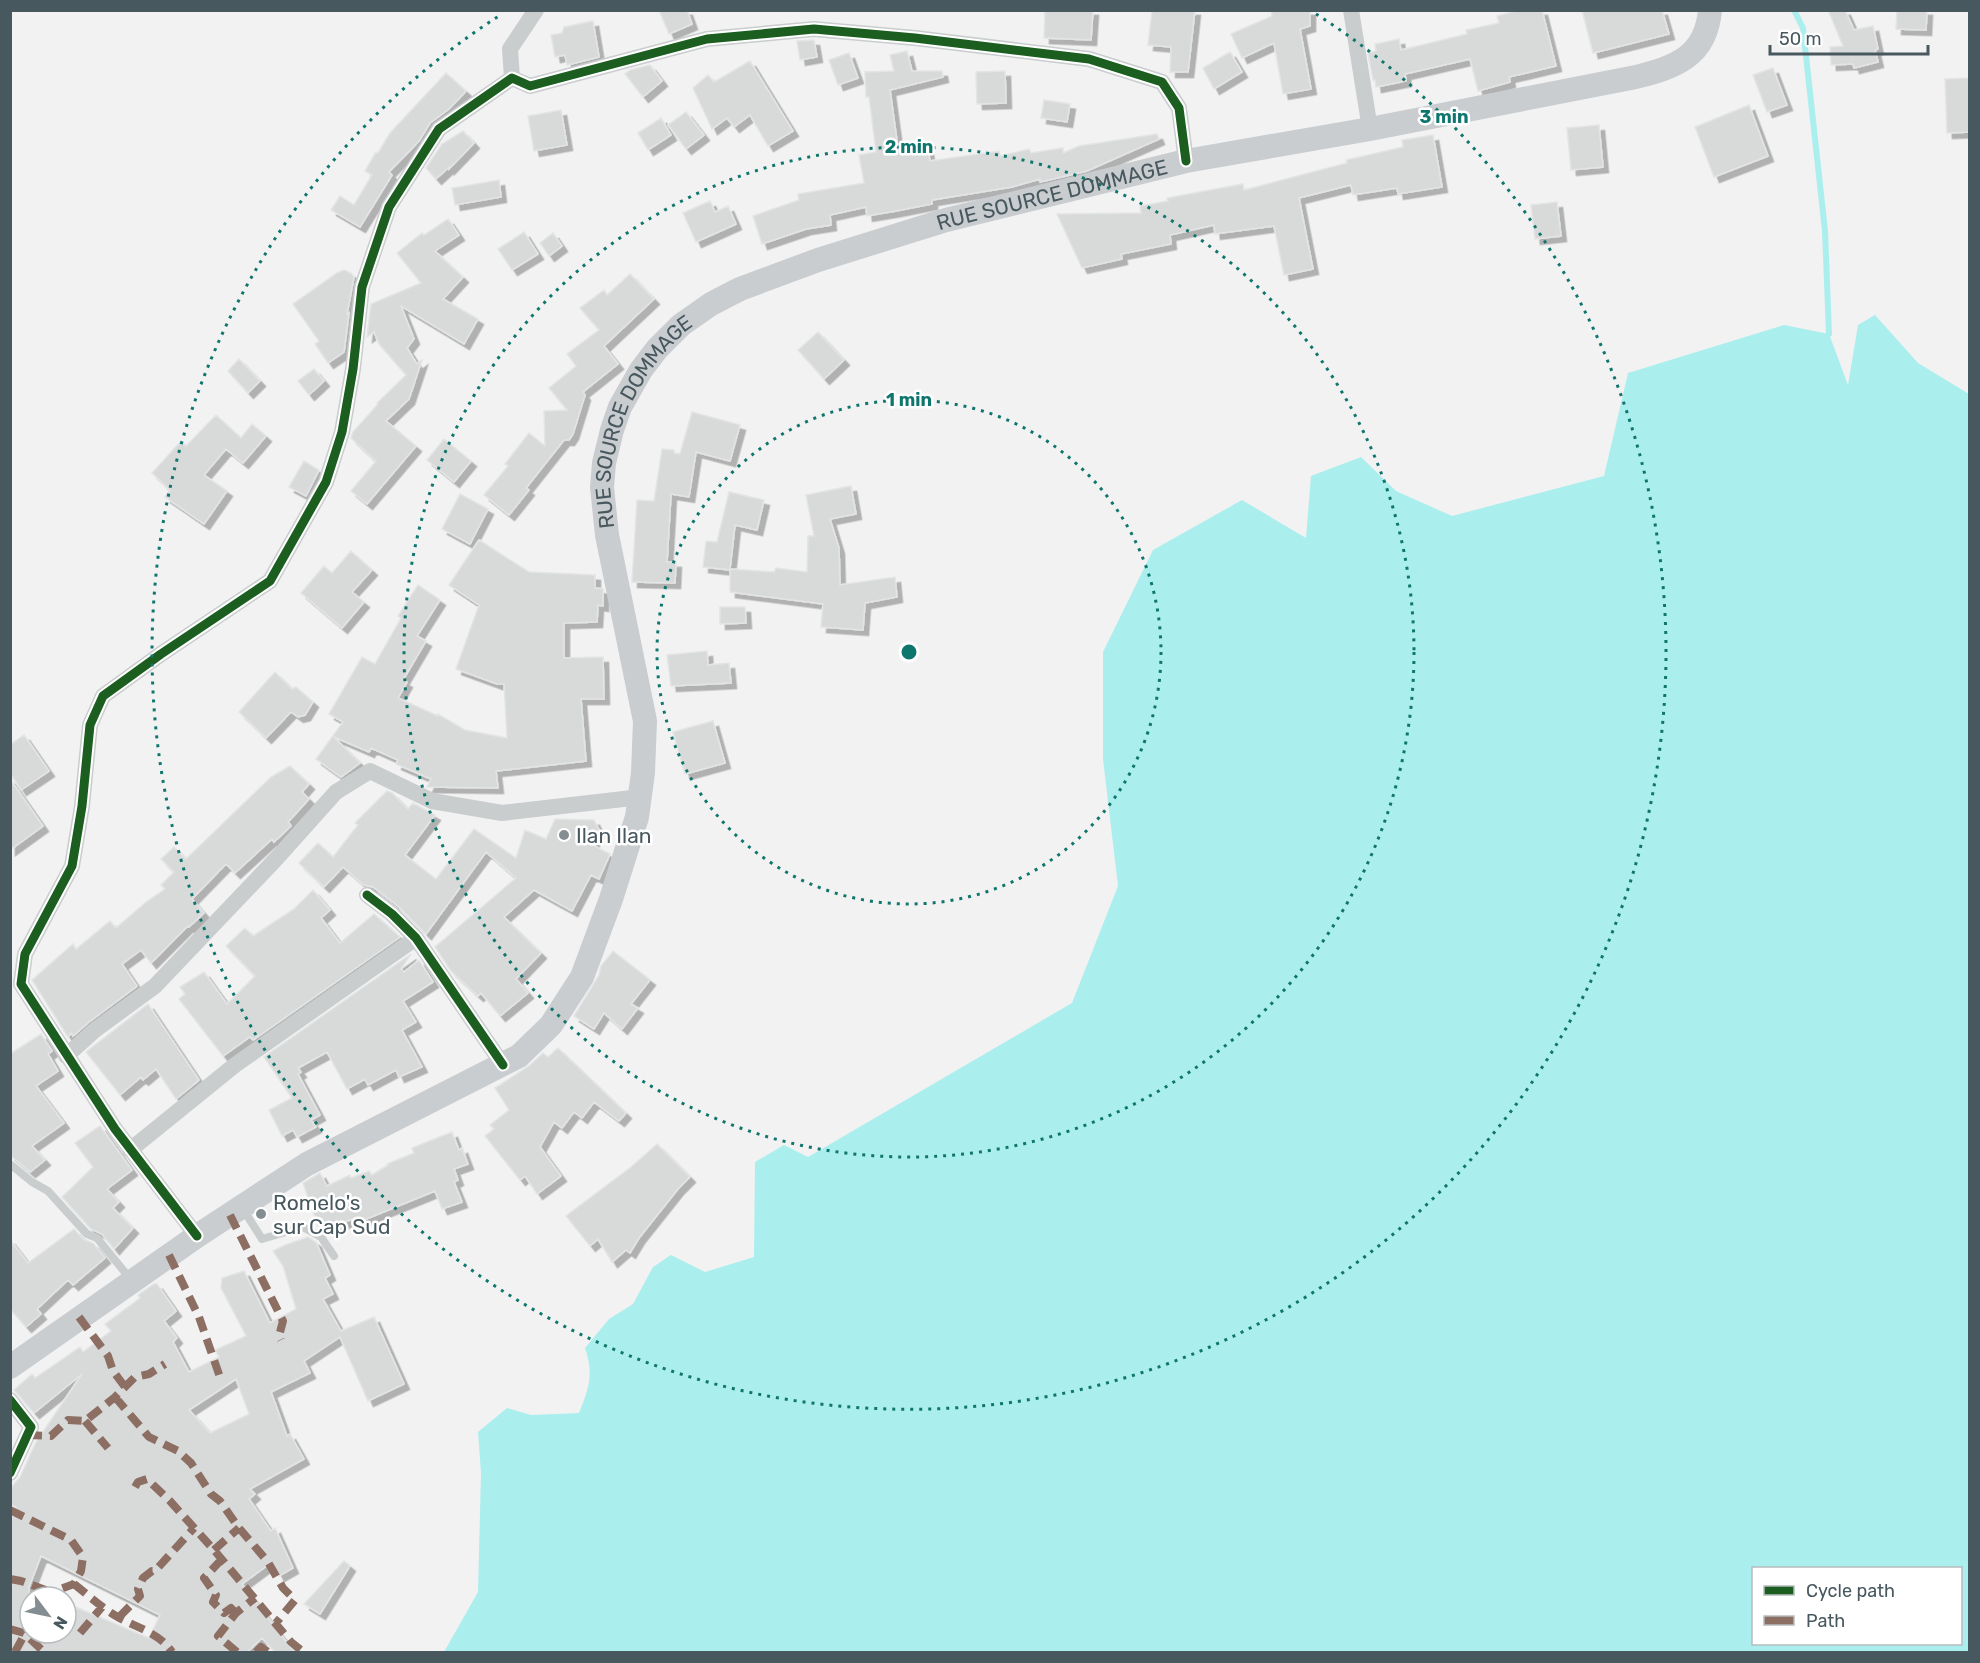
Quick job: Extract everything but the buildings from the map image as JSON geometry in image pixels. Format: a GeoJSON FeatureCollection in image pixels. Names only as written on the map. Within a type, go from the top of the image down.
{"type":"FeatureCollection","features":[{"type":"Feature","properties":{"kind":"main road","name":"RUE SOURCE DOMMAGE"},"geometry":{"type":"LineString","coordinates":[[13,1358],[307,1164],[519,1056],[551,1025],[582,977],[610,899],[637,816],[641,796],[645,721],[606,536],[602,487],[604,463],[620,407],[640,370],[681,325],[711,304],[740,289],[818,260],[946,220],[1186,162],[1370,129],[1636,77],[1670,68],[1684,60],[1696,49],[1704,36],[1710,10]]}},
{"type":"Feature","properties":{"kind":"street"},"geometry":{"type":"LineString","coordinates":[[512,78],[510,49],[536,10]]}},
{"type":"Feature","properties":{"kind":"street"},"geometry":{"type":"LineString","coordinates":[[1351,10],[1370,129]]}},
{"type":"Feature","properties":{"kind":"street"},"geometry":{"type":"LineString","coordinates":[[512,78],[530,86],[707,39],[814,29],[915,38],[1089,59],[1162,82],[1179,108],[1186,162]]}},
{"type":"Feature","properties":{"kind":"street"},"geometry":{"type":"LineString","coordinates":[[197,1236],[130,1150],[66,1056],[21,984],[25,954],[72,866],[82,806],[90,725],[103,696],[270,581],[326,482],[342,432],[350,390],[362,287],[389,207],[439,129],[512,78]]}},
{"type":"Feature","properties":{"kind":"street"},"geometry":{"type":"LineString","coordinates":[[66,1056],[95,1030],[155,986],[276,859],[336,792],[370,771],[432,801],[502,813],[641,796]]}},
{"type":"Feature","properties":{"kind":"street"},"geometry":{"type":"LineString","coordinates":[[367,895],[392,914],[416,938],[503,1065]]}},
{"type":"Feature","properties":{"kind":"street"},"geometry":{"type":"LineString","coordinates":[[130,1150],[235,1065],[416,938]]}},
{"type":"Feature","properties":{"kind":"street"},"geometry":{"type":"LineString","coordinates":[[10,1400],[31,1427],[10,1473]]}},
{"type":"Feature","properties":{"kind":"lane"},"geometry":{"type":"LineString","coordinates":[[10,1164],[32,1182],[48,1191],[87,1234],[97,1238],[132,1281]]}},
{"type":"Feature","properties":{"kind":"lane"},"geometry":{"type":"LineString","coordinates":[[241,1207],[262,1239],[303,1227],[321,1237],[334,1257]]}},
{"type":"Feature","properties":{"kind":"water"},"geometry":{"type":"Polygon","coordinates":[[[1875,315],[1918,363],[1969,394],[1969,1652],[444,1652],[478,1592],[481,1473],[478,1432],[507,1408],[531,1415],[579,1413],[590,1373],[585,1348],[609,1319],[633,1304],[653,1267],[671,1255],[705,1272],[754,1257],[755,1162],[784,1145],[808,1157],[1072,1003],[1118,886],[1103,759],[1103,652],[1153,550],[1242,500],[1306,538],[1311,476],[1361,457],[1396,491],[1452,516],[1604,476],[1628,373],[1784,325],[1829,334],[1848,385],[1858,325],[1875,315]]]}},
{"type":"Feature","properties":{"kind":"waterway"},"geometry":{"type":"LineString","coordinates":[[1794,10],[1803,28],[1825,231],[1829,334]]}},
{"type":"Feature","properties":{"kind":"marked path"},"geometry":{"type":"LineString","coordinates":[[230,1215],[283,1321],[279,1336],[281,1340]]}},
{"type":"Feature","properties":{"kind":"marked path"},"geometry":{"type":"LineString","coordinates":[[169,1255],[199,1317],[221,1380]]}},
{"type":"Feature","properties":{"kind":"marked path"},"geometry":{"type":"LineString","coordinates":[[79,1317],[108,1356],[113,1371],[125,1387]]}},
{"type":"Feature","properties":{"kind":"marked path"},"geometry":{"type":"LineString","coordinates":[[27,1435],[51,1436],[68,1420],[85,1421],[115,1397],[135,1377],[149,1374],[165,1364]]}},
{"type":"Feature","properties":{"kind":"marked path"},"geometry":{"type":"LineString","coordinates":[[115,1397],[149,1437],[178,1451],[191,1463],[211,1494],[220,1501],[268,1562],[283,1588],[295,1600],[276,1623]]}},
{"type":"Feature","properties":{"kind":"marked path"},"geometry":{"type":"LineString","coordinates":[[85,1421],[108,1448]]}},
{"type":"Feature","properties":{"kind":"marked path"},"geometry":{"type":"LineString","coordinates":[[135,1487],[138,1482],[147,1479],[170,1501],[291,1642],[301,1650]]}},
{"type":"Feature","properties":{"kind":"marked path"},"geometry":{"type":"LineString","coordinates":[[10,1510],[71,1540],[83,1557],[81,1571],[71,1585]]}},
{"type":"Feature","properties":{"kind":"marked path"},"geometry":{"type":"LineString","coordinates":[[119,1617],[140,1596],[138,1589],[143,1578],[155,1571],[194,1528]]}},
{"type":"Feature","properties":{"kind":"marked path"},"geometry":{"type":"LineString","coordinates":[[214,1550],[239,1528]]}},
{"type":"Feature","properties":{"kind":"marked path"},"geometry":{"type":"LineString","coordinates":[[222,1559],[204,1578],[216,1595],[213,1602],[224,1613],[231,1608],[236,1613]]}},
{"type":"Feature","properties":{"kind":"marked path"},"geometry":{"type":"LineString","coordinates":[[10,1579],[32,1585]]}},
{"type":"Feature","properties":{"kind":"marked path"},"geometry":{"type":"LineString","coordinates":[[74,1584],[110,1612],[161,1640],[172,1652]]}},
{"type":"Feature","properties":{"kind":"marked path"},"geometry":{"type":"LineString","coordinates":[[237,1652],[218,1636],[236,1613],[255,1598]]}},
{"type":"Feature","properties":{"kind":"marked path"},"geometry":{"type":"LineString","coordinates":[[80,1633],[102,1607]]}},
{"type":"Feature","properties":{"kind":"marked path"},"geometry":{"type":"LineString","coordinates":[[10,1629],[24,1633],[44,1652]]}},
{"type":"Feature","properties":{"kind":"marked path"},"geometry":{"type":"LineString","coordinates":[[15,1652],[19,1645]]}},
{"type":"Feature","properties":{"kind":"marked path"},"geometry":{"type":"LineString","coordinates":[[256,1652],[261,1647],[268,1652]]}},
{"type":"Feature","properties":{"kind":"cycle path"},"geometry":{"type":"LineString","coordinates":[[197,1236],[115,1129],[21,984],[25,954],[72,866],[82,806],[90,725],[103,696],[270,581],[326,482],[342,432],[353,369],[362,287],[389,207],[439,129],[512,78],[530,86],[707,39],[814,29],[915,38],[1089,59],[1162,82],[1179,108],[1186,161]]}},
{"type":"Feature","properties":{"kind":"cycle path"},"geometry":{"type":"LineString","coordinates":[[367,895],[392,914],[416,938],[503,1065]]}},
{"type":"Feature","properties":{"kind":"cycle path"},"geometry":{"type":"LineString","coordinates":[[10,1400],[31,1427],[10,1473]]}},
{"type":"Feature","properties":{"kind":"place","name":"Ilan Ilan"},"geometry":{"type":"Point","coordinates":[564,835]}},
{"type":"Feature","properties":{"kind":"place","name":"Romelo's sur Cap Sud"},"geometry":{"type":"Point","coordinates":[261,1214]}}]}
